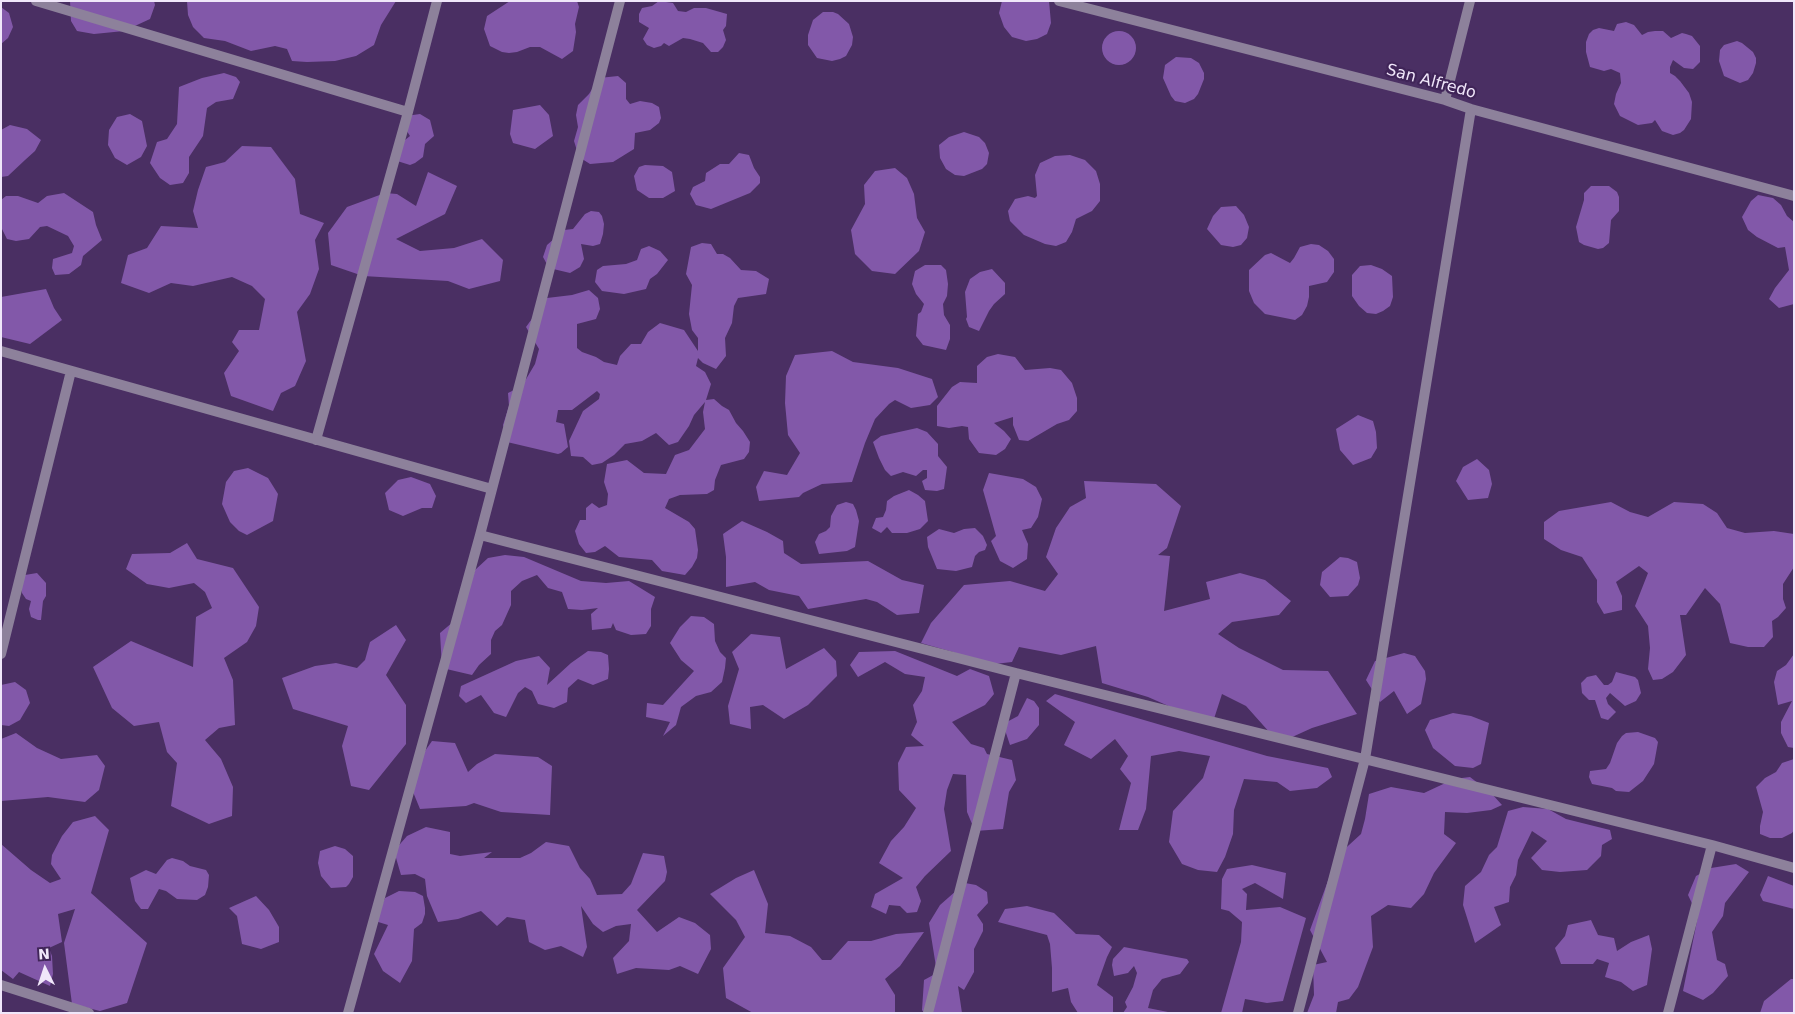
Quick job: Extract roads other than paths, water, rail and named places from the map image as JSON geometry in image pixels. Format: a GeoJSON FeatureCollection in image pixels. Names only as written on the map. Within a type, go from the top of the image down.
{"type":"FeatureCollection","features":[{"type":"Feature","properties":{"kind":"street"},"geometry":{"type":"LineString","coordinates":[[36,1],[408,112]]}},
{"type":"Feature","properties":{"kind":"street"},"geometry":{"type":"LineString","coordinates":[[316,440],[408,112],[437,1]]}},
{"type":"Feature","properties":{"kind":"street"},"geometry":{"type":"LineString","coordinates":[[348,1013],[480,535],[620,1]]}},
{"type":"Feature","properties":{"kind":"street","name":"San Alfredo"},"geometry":{"type":"LineString","coordinates":[[1059,1],[1445,100],[1794,196]]}},
{"type":"Feature","properties":{"kind":"street"},"geometry":{"type":"LineString","coordinates":[[1445,100],[1470,1]]}},
{"type":"Feature","properties":{"kind":"street"},"geometry":{"type":"LineString","coordinates":[[1298,1013],[1365,759],[1471,108]]}},
{"type":"Feature","properties":{"kind":"street"},"geometry":{"type":"LineString","coordinates":[[1,351],[492,489]]}},
{"type":"Feature","properties":{"kind":"street"},"geometry":{"type":"LineString","coordinates":[[1,654],[71,371]]}},
{"type":"Feature","properties":{"kind":"street"},"geometry":{"type":"LineString","coordinates":[[480,535],[1016,673],[1712,845],[1794,868]]}},
{"type":"Feature","properties":{"kind":"street"},"geometry":{"type":"LineString","coordinates":[[928,1013],[1016,673]]}},
{"type":"Feature","properties":{"kind":"street"},"geometry":{"type":"LineString","coordinates":[[1668,1013],[1712,845]]}},
{"type":"Feature","properties":{"kind":"street"},"geometry":{"type":"LineString","coordinates":[[1,986],[89,1013]]}}]}
